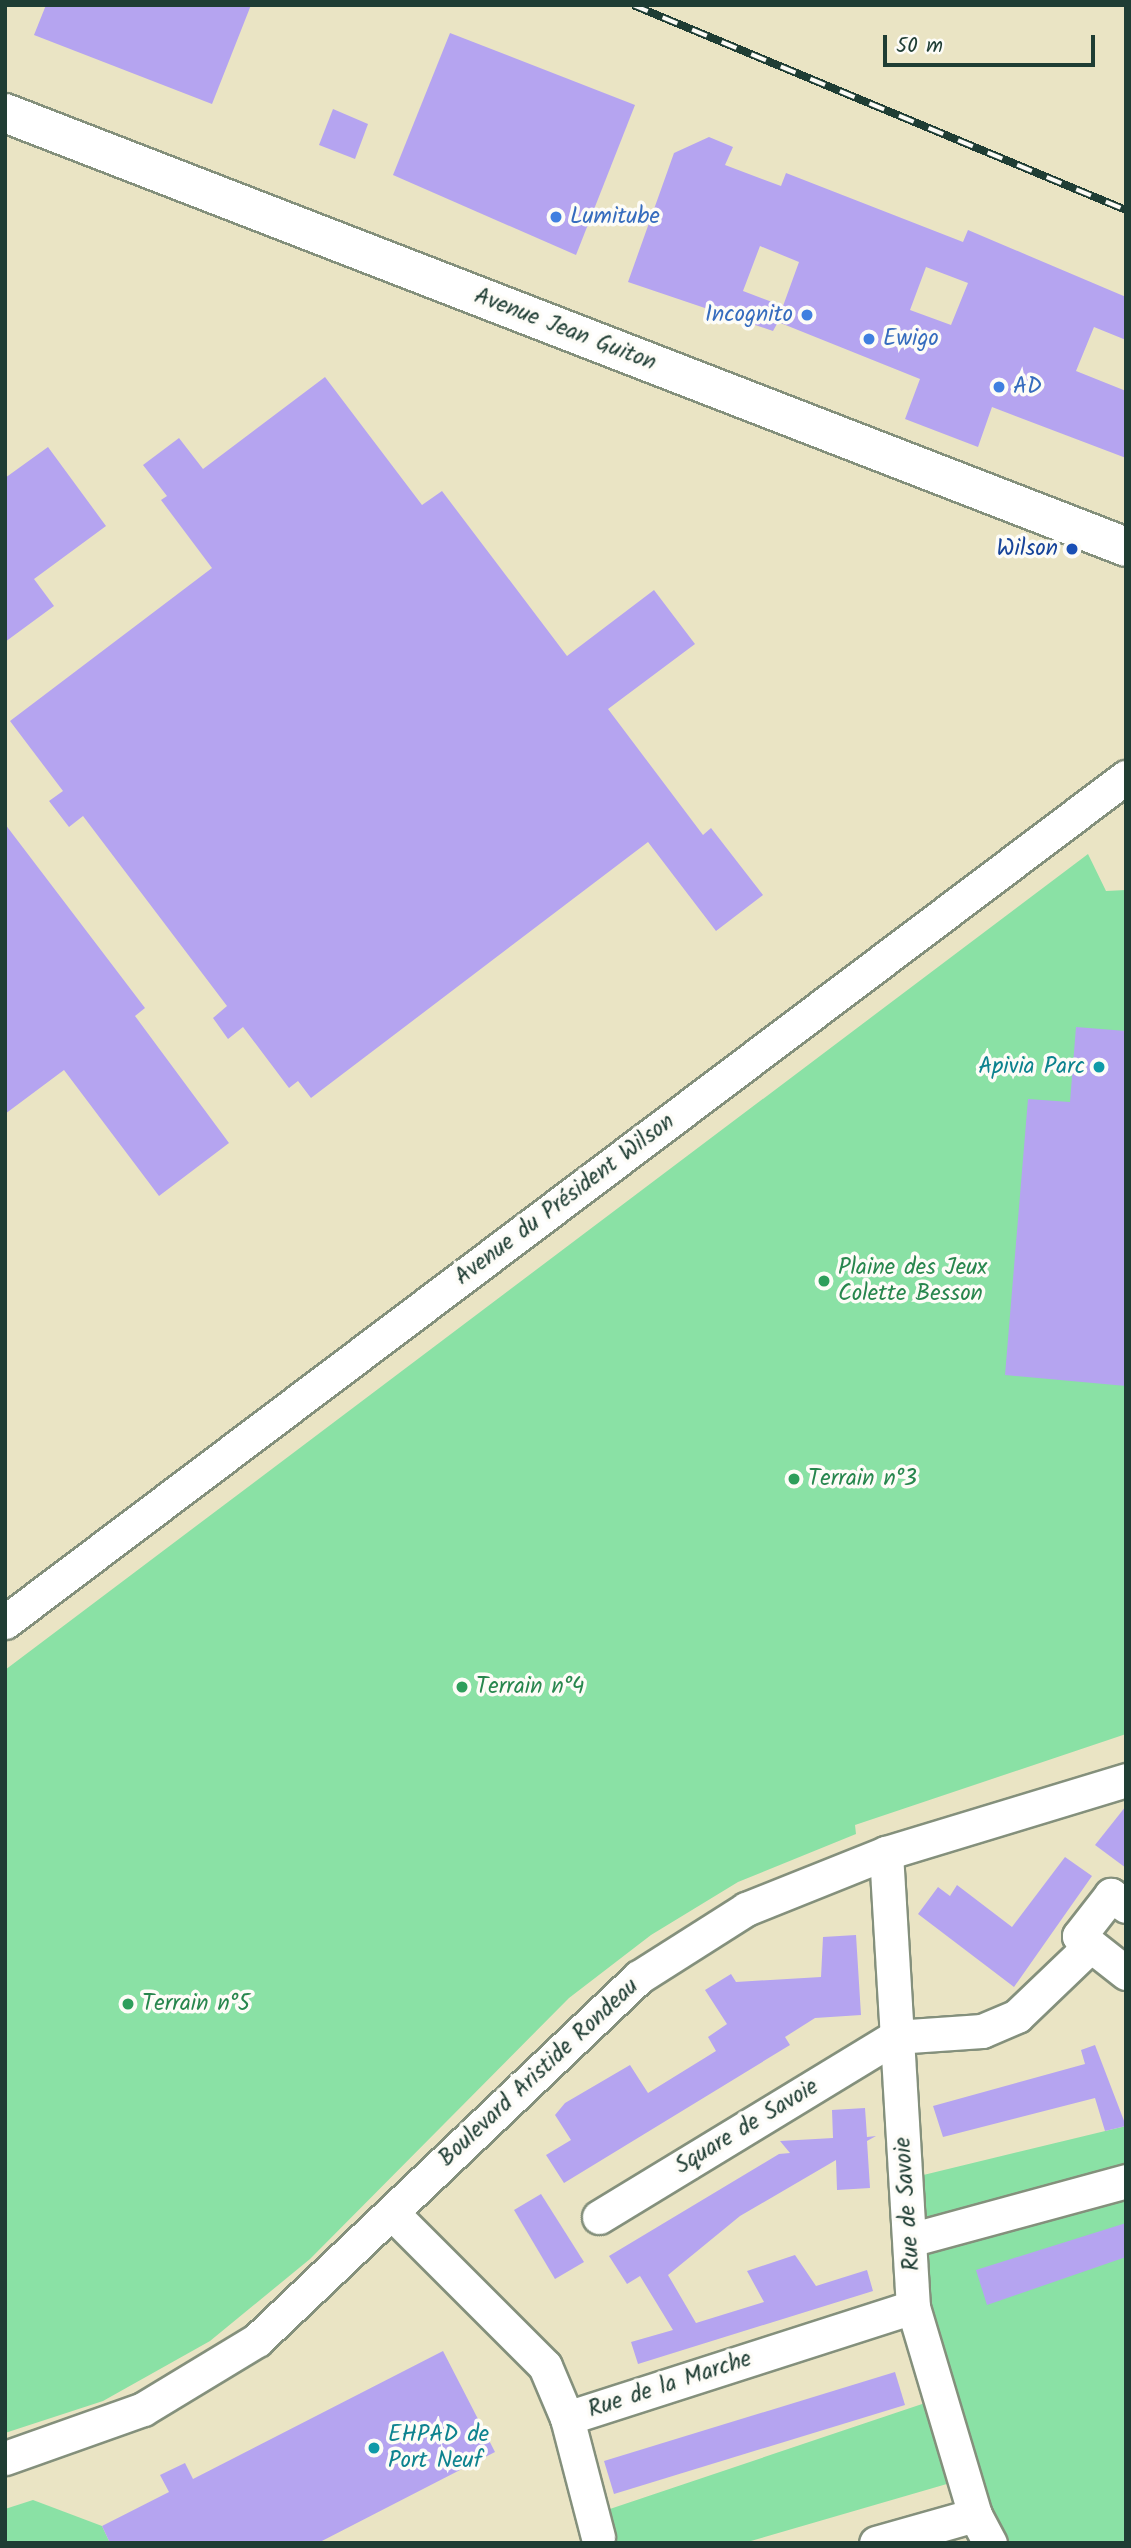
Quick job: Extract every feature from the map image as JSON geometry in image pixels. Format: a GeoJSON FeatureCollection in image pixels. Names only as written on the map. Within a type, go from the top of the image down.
{"type":"FeatureCollection","features":[{"type":"Feature","properties":{"kind":"main road","name":"Avenue Jean Guiton"},"geometry":{"type":"LineString","coordinates":[[5,113],[1126,547]]}},
{"type":"Feature","properties":{"kind":"street","name":"Avenue du Président Wilson"},"geometry":{"type":"LineString","coordinates":[[5,1622],[1126,777]]}},
{"type":"Feature","properties":{"kind":"street","name":"Boulevard Aristide Rondeau"},"geometry":{"type":"LineString","coordinates":[[5,2458],[144,2409],[257,2340],[393,2214],[639,1977],[746,1909],[887,1853],[1126,1780]]}},
{"type":"Feature","properties":{"kind":"street","name":"Rue de Savoie"},"geometry":{"type":"LineString","coordinates":[[887,1853],[895,2037],[913,2239],[913,2307],[983,2529]]}},
{"type":"Feature","properties":{"kind":"street"},"geometry":{"type":"LineString","coordinates":[[1126,1906],[1111,1895],[1079,1937],[1126,1973]]}},
{"type":"Feature","properties":{"kind":"street"},"geometry":{"type":"LineString","coordinates":[[895,2037],[982,2031],[1017,2016],[1089,1947]]}},
{"type":"Feature","properties":{"kind":"street","name":"Square de Savoie"},"geometry":{"type":"LineString","coordinates":[[599,2217],[895,2037]]}},
{"type":"Feature","properties":{"kind":"street"},"geometry":{"type":"LineString","coordinates":[[913,2239],[1126,2181]]}},
{"type":"Feature","properties":{"kind":"street","name":"Rue de la Marche"},"geometry":{"type":"LineString","coordinates":[[393,2214],[545,2366],[567,2418],[913,2307]]}},
{"type":"Feature","properties":{"kind":"street"},"geometry":{"type":"LineString","coordinates":[[567,2418],[597,2541]]}},
{"type":"Feature","properties":{"kind":"street"},"geometry":{"type":"LineString","coordinates":[[876,2543],[983,2529]]}},
{"type":"Feature","properties":{"kind":"green space","name":"Plaine des Jeux Colette Besson"},"geometry":{"type":"Polygon","coordinates":[[[1088,854],[1106,891],[1126,890],[1126,1734],[855,1825],[856,1834],[738,1882],[651,1935],[569,1998],[310,2259],[210,2341],[103,2401],[5,2433],[5,1670],[1088,854]]]}},
{"type":"Feature","properties":{"kind":"green space"},"geometry":{"type":"Polygon","coordinates":[[[1126,2126],[1126,2543],[990,2543],[964,2479],[744,2543],[612,2543],[592,2515],[940,2398],[911,2178],[1126,2126]]]}},
{"type":"Feature","properties":{"kind":"green space"},"geometry":{"type":"Polygon","coordinates":[[[33,2500],[102,2526],[110,2543],[5,2543],[5,2509],[33,2500]]]}},
{"type":"Feature","properties":{"kind":"building"},"geometry":{"type":"Polygon","coordinates":[[[46,5],[251,5],[212,104],[34,35],[46,5]]]}},
{"type":"Feature","properties":{"kind":"building"},"geometry":{"type":"Polygon","coordinates":[[[450,33],[635,105],[576,255],[393,175],[450,33]]]}},
{"type":"Feature","properties":{"kind":"building"},"geometry":{"type":"Polygon","coordinates":[[[333,109],[368,124],[355,159],[319,145],[333,109]]]}},
{"type":"Feature","properties":{"kind":"building"},"geometry":{"type":"Polygon","coordinates":[[[709,137],[733,147],[725,165],[781,186],[786,173],[963,242],[968,230],[1126,297],[1126,340],[1094,327],[1076,371],[1126,391],[1126,458],[992,407],[978,447],[905,419],[920,379],[778,322],[773,331],[628,282],[674,153],[709,137]],[[760,246],[743,291],[783,306],[799,262],[760,246]],[[926,267],[910,310],[951,325],[968,283],[926,267]]]}},
{"type":"Feature","properties":{"kind":"building"},"geometry":{"type":"Polygon","coordinates":[[[325,377],[422,505],[442,491],[567,656],[654,590],[695,644],[608,709],[703,835],[711,828],[763,895],[716,931],[648,842],[311,1098],[298,1081],[289,1088],[243,1027],[228,1039],[213,1018],[227,1006],[83,816],[69,827],[49,801],[63,791],[10,721],[212,568],[161,500],[167,496],[143,465],[179,438],[203,469],[325,377]]]}},
{"type":"Feature","properties":{"kind":"building"},"geometry":{"type":"Polygon","coordinates":[[[48,447],[106,526],[34,579],[54,606],[5,642],[5,478],[48,447]]]}},
{"type":"Feature","properties":{"kind":"building"},"geometry":{"type":"Polygon","coordinates":[[[5,824],[145,1008],[135,1016],[229,1143],[159,1196],[64,1070],[5,1114],[5,824]]]}},
{"type":"Feature","properties":{"kind":"building"},"geometry":{"type":"Polygon","coordinates":[[[1076,1027],[1126,1031],[1126,1386],[1005,1375],[1028,1099],[1070,1102],[1076,1027]]]}},
{"type":"Feature","properties":{"kind":"building"},"geometry":{"type":"Polygon","coordinates":[[[1126,1806],[1126,1868],[1095,1845],[1126,1806]]]}},
{"type":"Feature","properties":{"kind":"building"},"geometry":{"type":"Polygon","coordinates":[[[1065,1857],[1092,1876],[1014,1987],[918,1914],[938,1887],[950,1896],[957,1885],[1012,1927],[1065,1857]]]}},
{"type":"Feature","properties":{"kind":"building"},"geometry":{"type":"Polygon","coordinates":[[[856,1935],[861,2015],[815,2018],[785,2037],[790,2045],[564,2183],[546,2155],[571,2140],[555,2115],[565,2103],[630,2065],[648,2093],[716,2051],[708,2037],[727,2024],[705,1990],[731,1974],[736,1982],[821,1977],[823,1937],[856,1935]]]}},
{"type":"Feature","properties":{"kind":"building"},"geometry":{"type":"Polygon","coordinates":[[[1095,2045],[1126,2126],[1105,2131],[1095,2098],[943,2137],[933,2106],[1085,2064],[1081,2050],[1095,2045]]]}},
{"type":"Feature","properties":{"kind":"building"},"geometry":{"type":"Polygon","coordinates":[[[865,2108],[867,2137],[876,2136],[867,2141],[870,2188],[837,2190],[836,2160],[740,2216],[668,2275],[696,2323],[764,2302],[747,2271],[795,2255],[816,2286],[867,2270],[873,2291],[638,2364],[631,2342],[673,2330],[640,2276],[627,2284],[609,2256],[779,2154],[790,2153],[780,2141],[833,2138],[832,2110],[865,2108]]]}},
{"type":"Feature","properties":{"kind":"building"},"geometry":{"type":"Polygon","coordinates":[[[541,2194],[584,2262],[555,2279],[514,2210],[541,2194]]]}},
{"type":"Feature","properties":{"kind":"building"},"geometry":{"type":"Polygon","coordinates":[[[1126,2223],[1126,2257],[987,2305],[976,2270],[1126,2223]]]}},
{"type":"Feature","properties":{"kind":"building","name":"EHPAD de Port Neuf"},"geometry":{"type":"Polygon","coordinates":[[[443,2351],[495,2452],[318,2543],[110,2543],[102,2526],[169,2492],[160,2475],[185,2463],[193,2479],[443,2351]]]}},
{"type":"Feature","properties":{"kind":"building"},"geometry":{"type":"Polygon","coordinates":[[[895,2372],[905,2405],[614,2494],[604,2461],[895,2372]]]}},
{"type":"Feature","properties":{"kind":"railway"},"geometry":{"type":"LineString","coordinates":[[633,5],[1126,210]]}},
{"type":"Feature","properties":{"kind":"place","name":"Lumitube"},"geometry":{"type":"Point","coordinates":[556,217]}},
{"type":"Feature","properties":{"kind":"place","name":"Incognito"},"geometry":{"type":"Point","coordinates":[807,315]}},
{"type":"Feature","properties":{"kind":"place","name":"Ewigo"},"geometry":{"type":"Point","coordinates":[869,339]}},
{"type":"Feature","properties":{"kind":"place","name":"AD"},"geometry":{"type":"Point","coordinates":[999,387]}},
{"type":"Feature","properties":{"kind":"place","name":"Wilson"},"geometry":{"type":"Point","coordinates":[1072,549]}},
{"type":"Feature","properties":{"kind":"place","name":"Apivia Parc"},"geometry":{"type":"Point","coordinates":[1099,1067]}},
{"type":"Feature","properties":{"kind":"place","name":"Plaine des Jeux Colette Besson"},"geometry":{"type":"Point","coordinates":[824,1281]}},
{"type":"Feature","properties":{"kind":"place","name":"Terrain n°3"},"geometry":{"type":"Point","coordinates":[794,1479]}},
{"type":"Feature","properties":{"kind":"place","name":"Terrain n°4"},"geometry":{"type":"Point","coordinates":[462,1687]}},
{"type":"Feature","properties":{"kind":"place","name":"Terrain n°5"},"geometry":{"type":"Point","coordinates":[128,2004]}},
{"type":"Feature","properties":{"kind":"place","name":"EHPAD de Port Neuf"},"geometry":{"type":"Point","coordinates":[374,2448]}}]}
